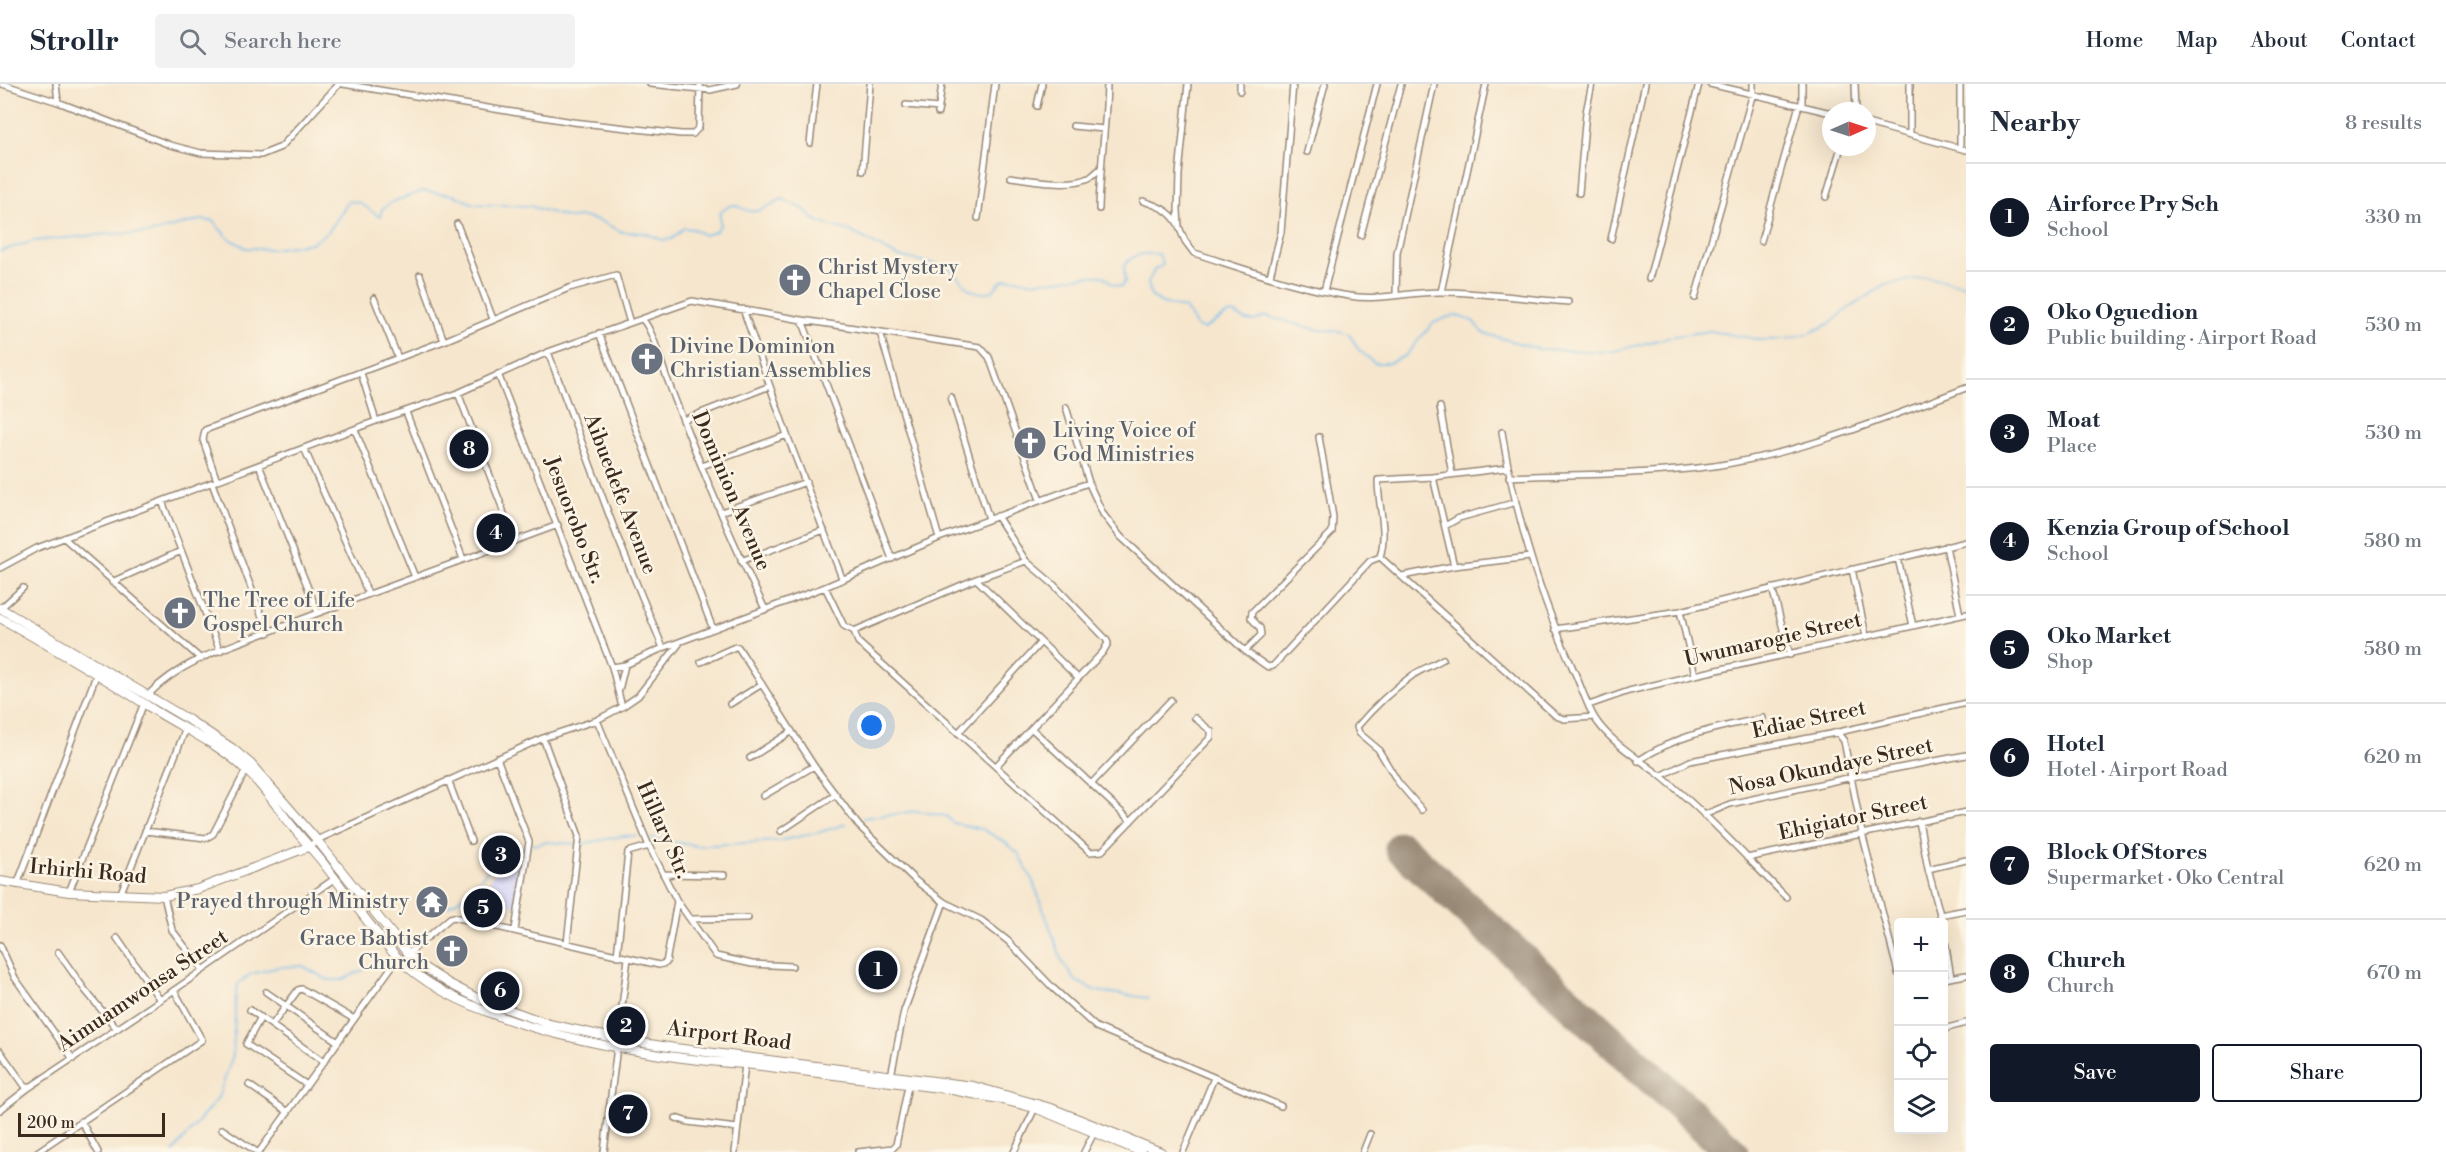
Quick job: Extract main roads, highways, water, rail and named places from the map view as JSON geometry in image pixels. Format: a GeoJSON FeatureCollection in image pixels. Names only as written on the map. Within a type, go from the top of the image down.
{"type":"FeatureCollection","features":[{"type":"Feature","properties":{"kind":"main road"},"geometry":{"type":"LineString","coordinates":[[1,608],[146,699]]}},
{"type":"Feature","properties":{"kind":"main road"},"geometry":{"type":"LineString","coordinates":[[0,618],[97,670]]}},
{"type":"Feature","properties":{"kind":"main road","name":"Airport Road"},"geometry":{"type":"LineString","coordinates":[[146,699],[222,750],[246,770],[398,958],[417,975],[474,1006],[547,1031],[713,1062],[745,1064],[956,1091],[1035,1108],[1141,1152]]}},
{"type":"Feature","properties":{"kind":"main road","name":"Airport Road"},"geometry":{"type":"LineString","coordinates":[[146,699],[232,748],[251,764],[317,840],[408,954],[420,965],[448,983],[477,998],[549,1024],[618,1044],[957,1083],[1007,1094],[1066,1113],[1161,1152]]}},
{"type":"Feature","properties":{"kind":"main road","name":"Irhirhi Road"},"geometry":{"type":"LineString","coordinates":[[0,881],[69,892],[164,896],[198,889],[309,847]]}},
{"type":"Feature","properties":{"kind":"waterway"},"geometry":{"type":"LineString","coordinates":[[0,251],[34,241],[108,234],[150,233],[200,220],[213,221],[228,238],[246,248],[272,249],[312,243],[329,231],[349,201],[360,203],[380,217],[382,209],[392,202],[423,191],[454,195],[474,204],[530,206],[569,218],[583,217],[600,221],[622,232],[645,233],[662,240],[672,239],[684,228],[693,229],[704,235],[715,232],[720,225],[720,213],[730,206],[736,205],[745,210],[754,211],[782,199],[804,209],[812,218],[821,223],[850,231],[897,256],[949,267],[970,290],[982,293],[993,291],[1002,281],[1011,278],[1035,282],[1104,276],[1112,284],[1121,287],[1125,281],[1124,266],[1131,258],[1144,254],[1159,254],[1163,265],[1155,269],[1148,282],[1151,296],[1162,303],[1186,309],[1197,327],[1204,329],[1226,315],[1234,313],[1245,320],[1255,321],[1266,316],[1319,330],[1349,334],[1359,350],[1374,363],[1389,363],[1405,356],[1433,323],[1448,317],[1457,316],[1473,321],[1483,333],[1539,349],[1610,352],[1675,336],[1710,331],[1762,340],[1787,339],[1809,333],[1831,323],[1849,308],[1885,285],[1926,277],[1966,285]]}},
{"type":"Feature","properties":{"kind":"waterway"},"geometry":{"type":"LineString","coordinates":[[863,818],[917,811],[946,816],[953,823],[982,829],[1005,842],[1018,853],[1033,881],[1063,963],[1076,981],[1096,991],[1148,998]]}},
{"type":"Feature","properties":{"kind":"waterway"},"geometry":{"type":"LineString","coordinates":[[651,838],[697,846],[777,841],[817,833],[846,824]]}},
{"type":"Feature","properties":{"kind":"waterway"},"geometry":{"type":"LineString","coordinates":[[582,844],[622,836],[637,836]]}},
{"type":"Feature","properties":{"kind":"waterway"},"geometry":{"type":"LineString","coordinates":[[533,845],[546,842],[575,844]]}},
{"type":"Feature","properties":{"kind":"waterway"},"geometry":{"type":"LineString","coordinates":[[439,909],[465,895],[500,859],[525,847]]}},
{"type":"Feature","properties":{"kind":"waterway"},"geometry":{"type":"LineString","coordinates":[[173,1152],[218,1098],[233,1055],[238,984],[251,974],[279,967],[303,966],[328,980],[342,980],[367,968]]}},
{"type":"Feature","properties":{"kind":"place","name":"Christ Mystery Chapel Close"},"geometry":{"type":"Point","coordinates":[795,280]}},
{"type":"Feature","properties":{"kind":"place","name":"Divine Dominion Christian Assemblies"},"geometry":{"type":"Point","coordinates":[647,359]}},
{"type":"Feature","properties":{"kind":"place","name":"Living Voice of God Ministries"},"geometry":{"type":"Point","coordinates":[1030,443]}},
{"type":"Feature","properties":{"kind":"place","name":"Church"},"geometry":{"type":"Point","coordinates":[469,449]}},
{"type":"Feature","properties":{"kind":"place","name":"Kenzia Group of School"},"geometry":{"type":"Point","coordinates":[496,533]}},
{"type":"Feature","properties":{"kind":"place","name":"The Tree of Life Gospel Church"},"geometry":{"type":"Point","coordinates":[180,613]}},
{"type":"Feature","properties":{"kind":"place","name":"Moat"},"geometry":{"type":"Point","coordinates":[501,855]}},
{"type":"Feature","properties":{"kind":"place","name":"Prayed through Ministry"},"geometry":{"type":"Point","coordinates":[432,902]}},
{"type":"Feature","properties":{"kind":"place","name":"Oko Market"},"geometry":{"type":"Point","coordinates":[483,908]}},
{"type":"Feature","properties":{"kind":"place","name":"Grace Babtist Church"},"geometry":{"type":"Point","coordinates":[452,951]}},
{"type":"Feature","properties":{"kind":"place","name":"Airforce Pry Sch"},"geometry":{"type":"Point","coordinates":[878,970]}},
{"type":"Feature","properties":{"kind":"place","name":"Hotel"},"geometry":{"type":"Point","coordinates":[500,991]}},
{"type":"Feature","properties":{"kind":"place","name":"Oko Oguedion"},"geometry":{"type":"Point","coordinates":[626,1026]}},
{"type":"Feature","properties":{"kind":"place","name":"Block Of Stores"},"geometry":{"type":"Point","coordinates":[628,1114]}}]}
